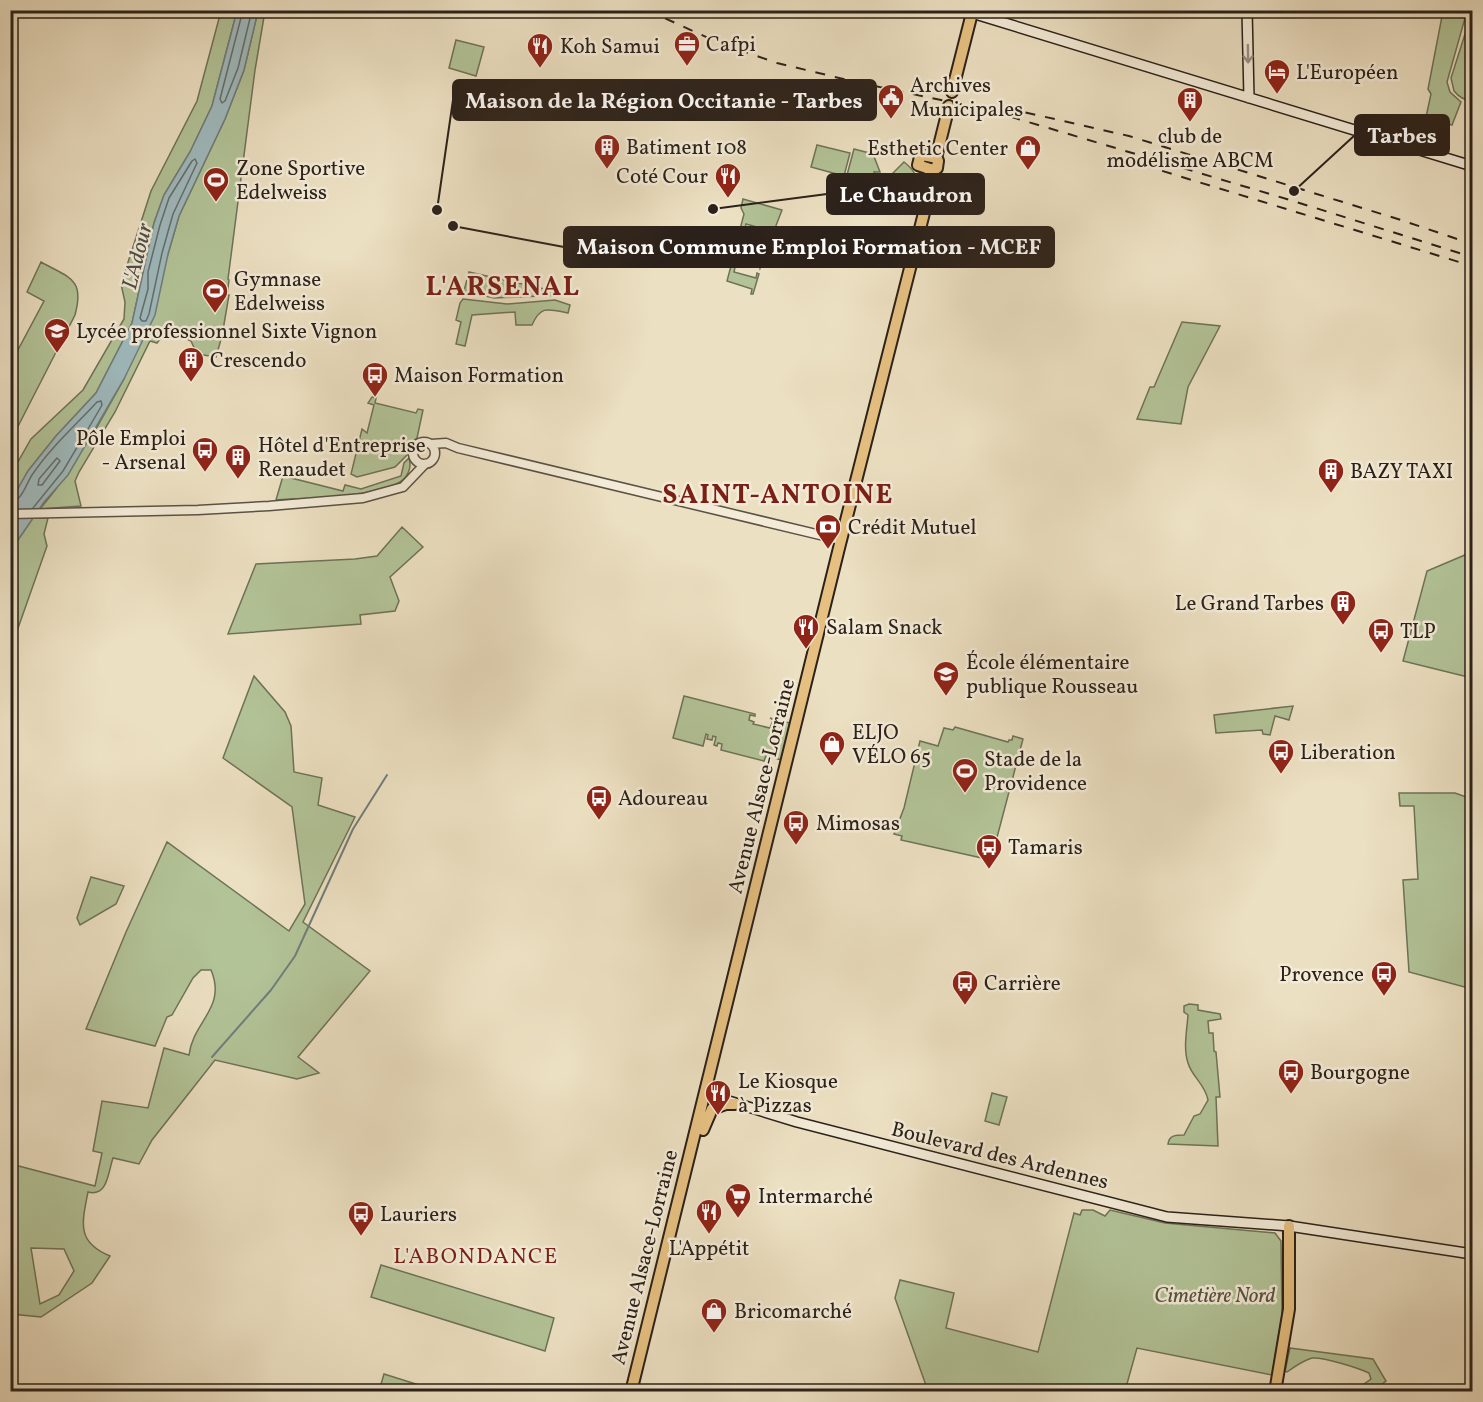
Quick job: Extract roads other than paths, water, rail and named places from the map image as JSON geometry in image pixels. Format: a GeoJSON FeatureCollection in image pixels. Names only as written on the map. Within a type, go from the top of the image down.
{"type":"FeatureCollection","features":[{"type":"Feature","properties":{"kind":"main road"},"geometry":{"type":"LineString","coordinates":[[1247,10],[1249,98]]}},
{"type":"Feature","properties":{"kind":"main road"},"geometry":{"type":"LineString","coordinates":[[952,92],[969,11],[1473,166]]}},
{"type":"Feature","properties":{"kind":"main road"},"geometry":{"type":"LineString","coordinates":[[926,168],[918,164],[921,156],[936,158],[950,106]]}},
{"type":"Feature","properties":{"kind":"main road","name":"Avenue Alsace-Lorraine"},"geometry":{"type":"LineString","coordinates":[[631,1392],[924,213],[926,168],[937,168],[936,158]]}},
{"type":"Feature","properties":{"kind":"main road","name":"Boulevard des Ardennes"},"geometry":{"type":"LineString","coordinates":[[705,1094],[797,1122],[1167,1217],[1289,1226],[1473,1254]]}},
{"type":"Feature","properties":{"kind":"main road"},"geometry":{"type":"LineString","coordinates":[[679,1197],[689,1183],[708,1114],[716,1107],[735,1104]]}},
{"type":"Feature","properties":{"kind":"main road"},"geometry":{"type":"LineString","coordinates":[[1275,1392],[1289,1309],[1289,1226]]}},
{"type":"Feature","properties":{"kind":"street"},"geometry":{"type":"LineString","coordinates":[[413,476],[413,450],[416,445],[422,442],[446,443],[458,448],[841,540]]}},
{"type":"Feature","properties":{"kind":"street"},"geometry":{"type":"LineString","coordinates":[[10,514],[192,510],[353,499],[403,487],[425,464],[431,462],[435,454],[431,444]]}},
{"type":"Feature","properties":{"kind":"street"},"geometry":{"type":"LineString","coordinates":[[435,454],[458,448]]}},
{"type":"Feature","properties":{"kind":"street"},"geometry":{"type":"LineString","coordinates":[[414,457],[418,462],[425,464]]}},
{"type":"Feature","properties":{"kind":"water"},"geometry":{"type":"Polygon","coordinates":[[[237,11],[258,11],[244,70],[225,119],[179,216],[155,315],[124,379],[68,475],[44,502],[11,550],[11,501],[28,471],[56,436],[96,393],[132,323],[154,223],[164,195],[190,152],[212,106],[237,11]]]}},
{"type":"Feature","properties":{"kind":"waterway"},"geometry":{"type":"LineString","coordinates":[[212,1057],[271,990],[295,956],[353,829],[387,775]]}},
{"type":"Feature","properties":{"kind":"railway"},"geometry":{"type":"LineString","coordinates":[[647,10],[717,42],[777,63],[988,110],[1472,257]]}},
{"type":"Feature","properties":{"kind":"railway"},"geometry":{"type":"LineString","coordinates":[[1006,108],[1129,136],[1472,244]]}},
{"type":"Feature","properties":{"kind":"railway"},"geometry":{"type":"LineString","coordinates":[[1143,165],[1472,266]]}},
{"type":"Feature","properties":{"kind":"place","name":"Cafpi"},"geometry":{"type":"Point","coordinates":[687,67]}},
{"type":"Feature","properties":{"kind":"place","name":"Koh Samui"},"geometry":{"type":"Point","coordinates":[540,69]}},
{"type":"Feature","properties":{"kind":"place","name":"L'Européen"},"geometry":{"type":"Point","coordinates":[1277,95]}},
{"type":"Feature","properties":{"kind":"place","name":"Archives Municipales"},"geometry":{"type":"Point","coordinates":[891,120]}},
{"type":"Feature","properties":{"kind":"place","name":"club de modélisme ABCM"},"geometry":{"type":"Point","coordinates":[1190,123]}},
{"type":"Feature","properties":{"kind":"place","name":"Batiment 108"},"geometry":{"type":"Point","coordinates":[607,170]}},
{"type":"Feature","properties":{"kind":"place","name":"Esthetic Center"},"geometry":{"type":"Point","coordinates":[1028,171]}},
{"type":"Feature","properties":{"kind":"place","name":"Tarbes"},"geometry":{"type":"Point","coordinates":[1294,191]}},
{"type":"Feature","properties":{"kind":"place","name":"Coté Cour"},"geometry":{"type":"Point","coordinates":[728,199]}},
{"type":"Feature","properties":{"kind":"place","name":"Zone Sportive Edelweiss"},"geometry":{"type":"Point","coordinates":[216,203]}},
{"type":"Feature","properties":{"kind":"place","name":"Le Chaudron"},"geometry":{"type":"Point","coordinates":[713,209]}},
{"type":"Feature","properties":{"kind":"place","name":"Maison de la Région Occitanie - Tarbes"},"geometry":{"type":"Point","coordinates":[437,210]}},
{"type":"Feature","properties":{"kind":"place","name":"Maison Commune Emploi Formation - MCEF"},"geometry":{"type":"Point","coordinates":[453,226]}},
{"type":"Feature","properties":{"kind":"place","name":"Gymnase Edelweiss"},"geometry":{"type":"Point","coordinates":[215,314]}},
{"type":"Feature","properties":{"kind":"place","name":"Lycée professionnel Sixte Vignon"},"geometry":{"type":"Point","coordinates":[57,354]}},
{"type":"Feature","properties":{"kind":"place","name":"Crescendo"},"geometry":{"type":"Point","coordinates":[191,383]}},
{"type":"Feature","properties":{"kind":"place","name":"Maison Formation"},"geometry":{"type":"Point","coordinates":[375,398]}},
{"type":"Feature","properties":{"kind":"place","name":"Pôle Emploi - Arsenal"},"geometry":{"type":"Point","coordinates":[205,473]}},
{"type":"Feature","properties":{"kind":"place","name":"Hôtel d'Entreprise Renaudet"},"geometry":{"type":"Point","coordinates":[238,480]}},
{"type":"Feature","properties":{"kind":"place","name":"BAZY TAXI"},"geometry":{"type":"Point","coordinates":[1331,494]}},
{"type":"Feature","properties":{"kind":"place","name":"Crédit Mutuel"},"geometry":{"type":"Point","coordinates":[828,550]}},
{"type":"Feature","properties":{"kind":"place","name":"Le Grand Tarbes"},"geometry":{"type":"Point","coordinates":[1343,626]}},
{"type":"Feature","properties":{"kind":"place","name":"Salam Snack"},"geometry":{"type":"Point","coordinates":[806,650]}},
{"type":"Feature","properties":{"kind":"place","name":"TLP"},"geometry":{"type":"Point","coordinates":[1381,654]}},
{"type":"Feature","properties":{"kind":"place","name":"École élémentaire publique Rousseau"},"geometry":{"type":"Point","coordinates":[946,697]}},
{"type":"Feature","properties":{"kind":"place","name":"ELJO VÉLO 65"},"geometry":{"type":"Point","coordinates":[832,767]}},
{"type":"Feature","properties":{"kind":"place","name":"Liberation"},"geometry":{"type":"Point","coordinates":[1281,775]}},
{"type":"Feature","properties":{"kind":"place","name":"Stade de la Providence"},"geometry":{"type":"Point","coordinates":[965,794]}},
{"type":"Feature","properties":{"kind":"place","name":"Adoureau"},"geometry":{"type":"Point","coordinates":[599,821]}},
{"type":"Feature","properties":{"kind":"place","name":"Mimosas"},"geometry":{"type":"Point","coordinates":[796,846]}},
{"type":"Feature","properties":{"kind":"place","name":"Tamaris"},"geometry":{"type":"Point","coordinates":[989,870]}},
{"type":"Feature","properties":{"kind":"place","name":"Provence"},"geometry":{"type":"Point","coordinates":[1384,997]}},
{"type":"Feature","properties":{"kind":"place","name":"Carrière"},"geometry":{"type":"Point","coordinates":[965,1006]}},
{"type":"Feature","properties":{"kind":"place","name":"Bourgogne"},"geometry":{"type":"Point","coordinates":[1291,1095]}},
{"type":"Feature","properties":{"kind":"place","name":"Le Kiosque à Pizzas"},"geometry":{"type":"Point","coordinates":[718,1116]}},
{"type":"Feature","properties":{"kind":"place","name":"Intermarché"},"geometry":{"type":"Point","coordinates":[738,1219]}},
{"type":"Feature","properties":{"kind":"place","name":"L'Appétit"},"geometry":{"type":"Point","coordinates":[709,1235]}},
{"type":"Feature","properties":{"kind":"place","name":"Lauriers"},"geometry":{"type":"Point","coordinates":[361,1237]}},
{"type":"Feature","properties":{"kind":"place","name":"Bricomarché"},"geometry":{"type":"Point","coordinates":[714,1334]}},
{"type":"Feature","properties":{"kind":"district","name":"L'ARSENAL"},"geometry":{"type":"Point","coordinates":[503,286]}},
{"type":"Feature","properties":{"kind":"district","name":"SAINT-ANTOINE"},"geometry":{"type":"Point","coordinates":[778,494]}},
{"type":"Feature","properties":{"kind":"district","name":"L'ABONDANCE"},"geometry":{"type":"Point","coordinates":[476,1255]}},
{"type":"Feature","properties":{"kind":"water label","name":"L'Adour"},"geometry":{"type":"Point","coordinates":[136,256]}},
{"type":"Feature","properties":{"kind":"park label","name":"Cimetière Nord"},"geometry":{"type":"Point","coordinates":[1215,1295]}}]}
